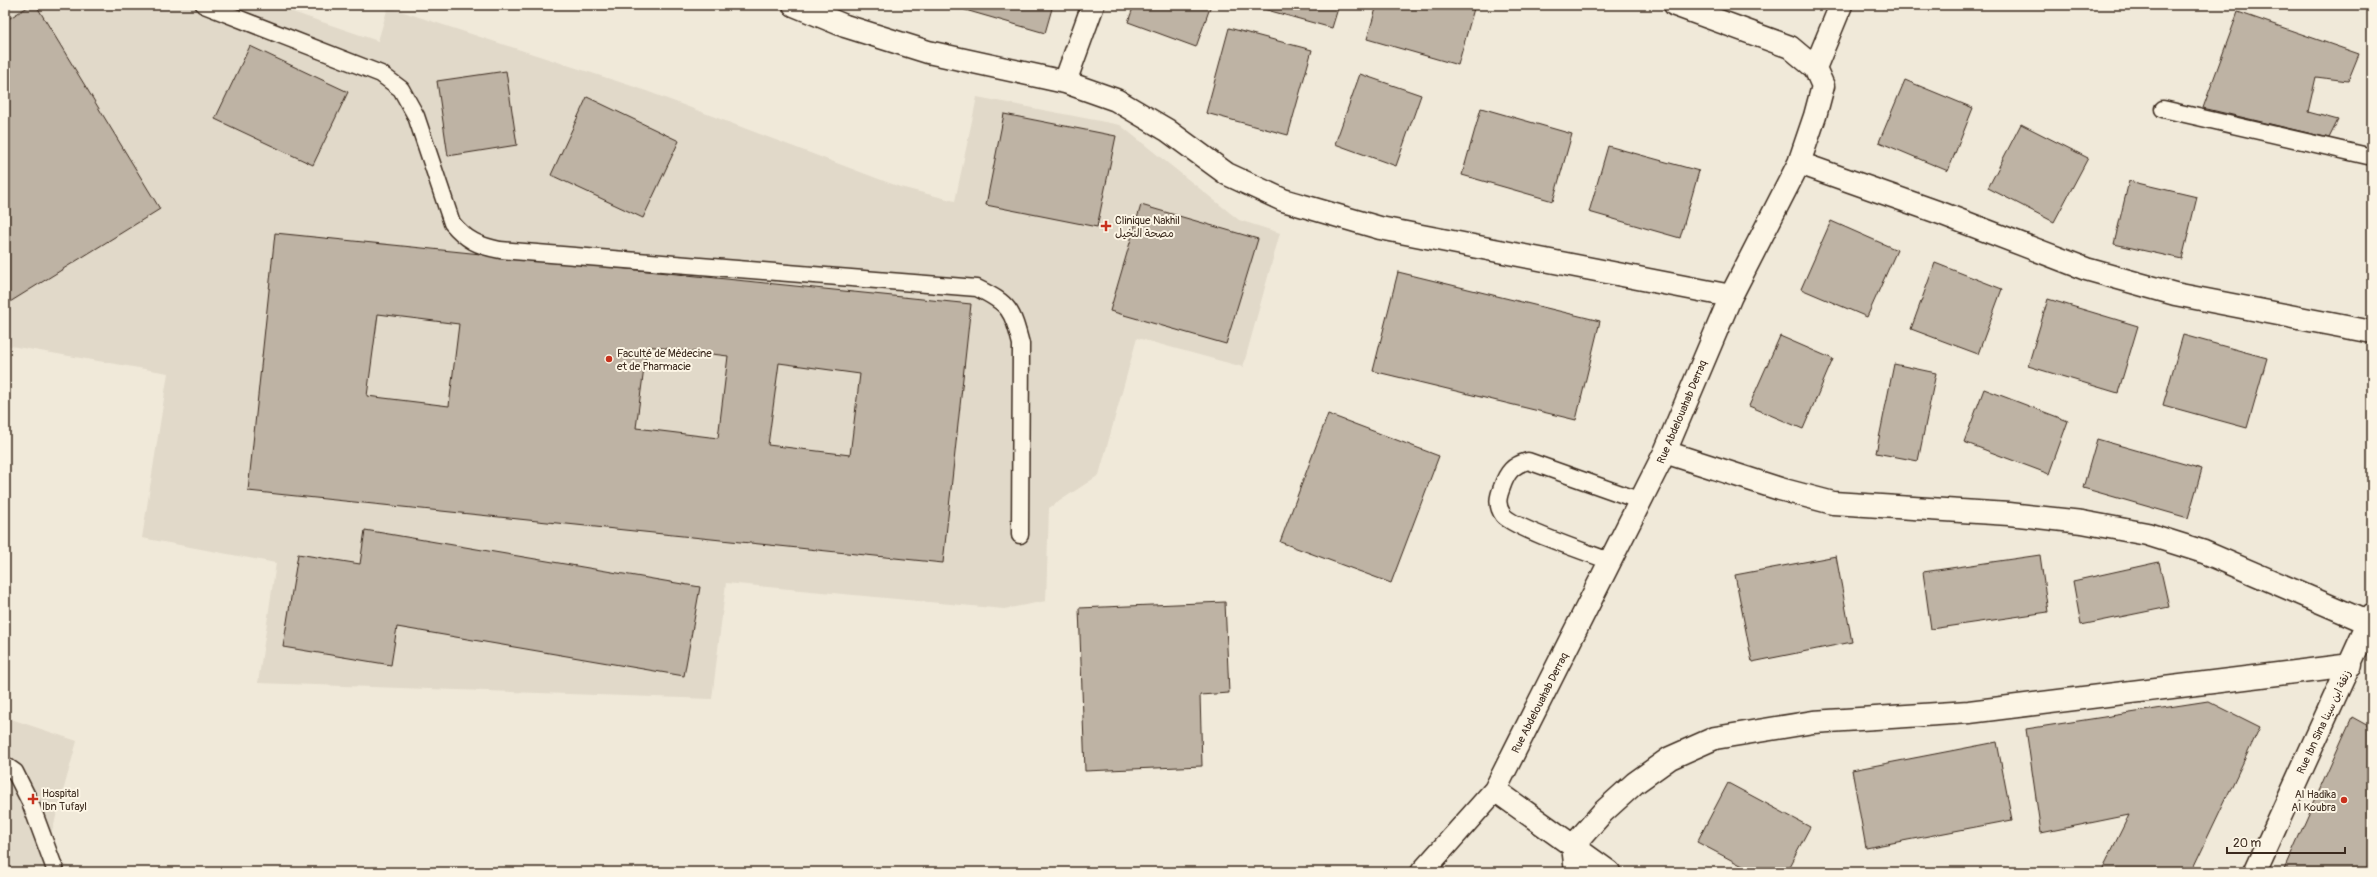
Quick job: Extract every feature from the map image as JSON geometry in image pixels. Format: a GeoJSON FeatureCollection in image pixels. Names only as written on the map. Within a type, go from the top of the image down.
{"type":"FeatureCollection","features":[{"type":"Feature","properties":{"kind":"street"},"geometry":{"type":"LineString","coordinates":[[794,5],[845,26],[928,52],[1065,82],[1116,100],[1167,130],[1227,174],[1283,200],[1380,228],[1731,296]]}},
{"type":"Feature","properties":{"kind":"street"},"geometry":{"type":"LineString","coordinates":[[1065,82],[1092,5]]}},
{"type":"Feature","properties":{"kind":"street","name":"Rue Abdelouahab Derraq"},"geometry":{"type":"LineString","coordinates":[[1422,872],[1495,790],[1612,562],[1665,452],[1731,296],[1799,163],[1816,116],[1823,86],[1815,68],[1790,47],[1675,5]]}},
{"type":"Feature","properties":{"kind":"street"},"geometry":{"type":"LineString","coordinates":[[1815,68],[1841,5]]}},
{"type":"Feature","properties":{"kind":"street"},"geometry":{"type":"LineString","coordinates":[[1799,163],[1943,214],[2086,269],[2175,294],[2372,332]]}},
{"type":"Feature","properties":{"kind":"street"},"geometry":{"type":"LineString","coordinates":[[1665,452],[1833,503],[2009,514],[2082,522],[2147,534],[2204,552],[2368,632]]}},
{"type":"Feature","properties":{"kind":"street","name":"Rue Ibn Sina زنقة ابن سينا"},"geometry":{"type":"LineString","coordinates":[[2255,872],[2351,665],[2368,632]]}},
{"type":"Feature","properties":{"kind":"street"},"geometry":{"type":"LineString","coordinates":[[1576,872],[1573,846],[1603,812],[1635,783],[1670,758],[1715,738],[1813,722],[1969,712],[2351,665]]}},
{"type":"Feature","properties":{"kind":"street"},"geometry":{"type":"LineString","coordinates":[[1495,790],[1609,872]]}},
{"type":"Feature","properties":{"kind":"lane"},"geometry":{"type":"LineString","coordinates":[[204,5],[381,74],[401,89],[416,116],[452,223],[463,236],[480,246],[508,250],[977,288],[1000,299],[1014,317],[1021,344],[1020,535]]}},
{"type":"Feature","properties":{"kind":"lane"},"geometry":{"type":"LineString","coordinates":[[2163,109],[2372,157]]}},
{"type":"Feature","properties":{"kind":"lane"},"geometry":{"type":"LineString","coordinates":[[1612,562],[1511,522],[1498,507],[1498,498],[1506,475],[1515,465],[1528,461],[1641,501]]}},
{"type":"Feature","properties":{"kind":"lane"},"geometry":{"type":"LineString","coordinates":[[5,765],[15,772],[30,802],[56,872]]}},
{"type":"Feature","properties":{"kind":"shaded area","name":"Faculté de Médecine et de Pharmacie"},"geometry":{"type":"Polygon","coordinates":[[[5,5],[272,5],[378,41],[388,7],[641,89],[900,187],[955,201],[977,97],[1120,125],[1239,220],[1280,233],[1243,367],[1137,338],[1099,475],[1049,508],[1046,601],[1004,609],[726,583],[712,699],[258,683],[276,563],[142,538],[168,373],[5,345],[5,5]]]}},
{"type":"Feature","properties":{"kind":"shaded area","name":"Hospital Ibn Tufayl"},"geometry":{"type":"Polygon","coordinates":[[[5,717],[77,741],[45,856],[83,872],[5,872],[5,717]]]}},
{"type":"Feature","properties":{"kind":"building"},"geometry":{"type":"Polygon","coordinates":[[[31,5],[36,5],[160,209],[5,305],[5,21],[31,5]]]}},
{"type":"Feature","properties":{"kind":"building"},"geometry":{"type":"Polygon","coordinates":[[[948,5],[1053,5],[1045,33],[948,5]]]}},
{"type":"Feature","properties":{"kind":"building"},"geometry":{"type":"Polygon","coordinates":[[[1134,5],[1211,5],[1196,47],[1128,22],[1134,5]]]}},
{"type":"Feature","properties":{"kind":"building"},"geometry":{"type":"Polygon","coordinates":[[[1249,5],[1339,5],[1332,28],[1249,5]]]}},
{"type":"Feature","properties":{"kind":"building"},"geometry":{"type":"Polygon","coordinates":[[[1377,5],[1475,5],[1458,65],[1367,39],[1377,5]]]}},
{"type":"Feature","properties":{"kind":"building"},"geometry":{"type":"Polygon","coordinates":[[[2238,12],[2359,54],[2348,81],[2316,77],[2308,112],[2338,120],[2329,138],[2203,108],[2238,12]]]}},
{"type":"Feature","properties":{"kind":"building"},"geometry":{"type":"Polygon","coordinates":[[[1229,28],[1312,50],[1288,135],[1206,113],[1229,28]]]}},
{"type":"Feature","properties":{"kind":"building"},"geometry":{"type":"Polygon","coordinates":[[[250,46],[348,92],[313,165],[215,119],[250,46]]]}},
{"type":"Feature","properties":{"kind":"building"},"geometry":{"type":"Polygon","coordinates":[[[506,71],[517,145],[448,156],[437,81],[506,71]]]}},
{"type":"Feature","properties":{"kind":"building"},"geometry":{"type":"Polygon","coordinates":[[[1360,74],[1421,95],[1396,166],[1335,144],[1360,74]]]}},
{"type":"Feature","properties":{"kind":"building"},"geometry":{"type":"Polygon","coordinates":[[[1905,80],[1973,108],[1948,171],[1879,142],[1905,80]]]}},
{"type":"Feature","properties":{"kind":"building"},"geometry":{"type":"Polygon","coordinates":[[[587,97],[679,141],[643,218],[551,175],[587,97]]]}},
{"type":"Feature","properties":{"kind":"building"},"geometry":{"type":"Polygon","coordinates":[[[1481,108],[1572,134],[1553,201],[1462,175],[1481,108]]]}},
{"type":"Feature","properties":{"kind":"building"},"geometry":{"type":"Polygon","coordinates":[[[1004,114],[1116,136],[1097,227],[986,205],[1004,114]]]}},
{"type":"Feature","properties":{"kind":"building"},"geometry":{"type":"Polygon","coordinates":[[[2021,124],[2088,158],[2054,222],[1988,188],[2021,124]]]}},
{"type":"Feature","properties":{"kind":"building"},"geometry":{"type":"Polygon","coordinates":[[[1608,146],[1699,171],[1680,238],[1589,212],[1608,146]]]}},
{"type":"Feature","properties":{"kind":"building"},"geometry":{"type":"Polygon","coordinates":[[[2129,181],[2197,197],[2182,259],[2114,244],[2129,181]]]}},
{"type":"Feature","properties":{"kind":"building"},"geometry":{"type":"Polygon","coordinates":[[[1141,205],[1258,239],[1226,344],[1110,311],[1141,205]]]}},
{"type":"Feature","properties":{"kind":"building"},"geometry":{"type":"Polygon","coordinates":[[[1831,221],[1897,250],[1867,317],[1801,289],[1831,221]]]}},
{"type":"Feature","properties":{"kind":"building"},"geometry":{"type":"Polygon","coordinates":[[[275,233],[971,304],[943,563],[248,491],[275,233]],[[378,314],[367,396],[449,406],[459,324],[378,314]],[[647,346],[636,428],[718,438],[728,356],[647,346]],[[779,363],[768,445],[850,455],[860,374],[779,363]]]}},
{"type":"Feature","properties":{"kind":"building"},"geometry":{"type":"Polygon","coordinates":[[[1935,263],[2002,289],[1978,354],[1911,329],[1935,263]]]}},
{"type":"Feature","properties":{"kind":"building"},"geometry":{"type":"Polygon","coordinates":[[[1398,272],[1600,321],[1576,420],[1373,371],[1398,272]]]}},
{"type":"Feature","properties":{"kind":"building"},"geometry":{"type":"Polygon","coordinates":[[[2048,299],[2138,326],[2118,393],[2028,366],[2048,299]]]}},
{"type":"Feature","properties":{"kind":"building"},"geometry":{"type":"Polygon","coordinates":[[[2183,335],[2267,358],[2247,428],[2163,405],[2183,335]]]}},
{"type":"Feature","properties":{"kind":"building"},"geometry":{"type":"Polygon","coordinates":[[[1780,336],[1833,359],[1803,429],[1749,406],[1780,336]]]}},
{"type":"Feature","properties":{"kind":"building"},"geometry":{"type":"Polygon","coordinates":[[[1894,364],[1936,373],[1918,461],[1876,453],[1894,364]]]}},
{"type":"Feature","properties":{"kind":"building"},"geometry":{"type":"Polygon","coordinates":[[[1984,389],[2068,421],[2049,474],[1964,442],[1984,389]]]}},
{"type":"Feature","properties":{"kind":"building"},"geometry":{"type":"Polygon","coordinates":[[[1328,414],[1439,456],[1391,583],[1280,542],[1328,414]]]}},
{"type":"Feature","properties":{"kind":"building"},"geometry":{"type":"Polygon","coordinates":[[[2097,439],[2202,469],[2188,518],[2083,488],[2097,439]]]}},
{"type":"Feature","properties":{"kind":"building"},"geometry":{"type":"Polygon","coordinates":[[[365,530],[700,587],[684,676],[397,627],[391,665],[283,647],[298,554],[360,564],[365,530]]]}},
{"type":"Feature","properties":{"kind":"building"},"geometry":{"type":"Polygon","coordinates":[[[2040,555],[2048,612],[1931,629],[1923,572],[2040,555]]]}},
{"type":"Feature","properties":{"kind":"building"},"geometry":{"type":"Polygon","coordinates":[[[1836,556],[1852,642],[1752,662],[1735,575],[1836,556]]]}},
{"type":"Feature","properties":{"kind":"building"},"geometry":{"type":"Polygon","coordinates":[[[2159,562],[2169,607],[2081,625],[2073,581],[2159,562]]]}},
{"type":"Feature","properties":{"kind":"building"},"geometry":{"type":"Polygon","coordinates":[[[1225,602],[1229,693],[1200,695],[1202,766],[1085,771],[1079,608],[1225,602]]]}},
{"type":"Feature","properties":{"kind":"building"},"geometry":{"type":"Polygon","coordinates":[[[2208,701],[2260,727],[2191,872],[2101,872],[2129,815],[2041,833],[2026,729],[2208,701]]]}},
{"type":"Feature","properties":{"kind":"building","name":"Al Hadika Al Koubra"},"geometry":{"type":"Polygon","coordinates":[[[2352,717],[2372,728],[2372,872],[2283,872],[2352,717]]]}},
{"type":"Feature","properties":{"kind":"building"},"geometry":{"type":"Polygon","coordinates":[[[1997,742],[2012,820],[1866,848],[1852,770],[1997,742]]]}},
{"type":"Feature","properties":{"kind":"building"},"geometry":{"type":"Polygon","coordinates":[[[1728,783],[1810,827],[1786,872],[1754,872],[1697,842],[1728,783]]]}},
{"type":"Feature","properties":{"kind":"place","name":"Clinique Nakhil مصحة النخيل"},"geometry":{"type":"Point","coordinates":[1106,226]}},
{"type":"Feature","properties":{"kind":"place","name":"Faculté de Médecine et de Pharmacie"},"geometry":{"type":"Point","coordinates":[609,359]}},
{"type":"Feature","properties":{"kind":"place","name":"Hospital Ibn Tufayl"},"geometry":{"type":"Point","coordinates":[33,799]}},
{"type":"Feature","properties":{"kind":"place","name":"Al Hadika Al Koubra"},"geometry":{"type":"Point","coordinates":[2344,800]}}]}
